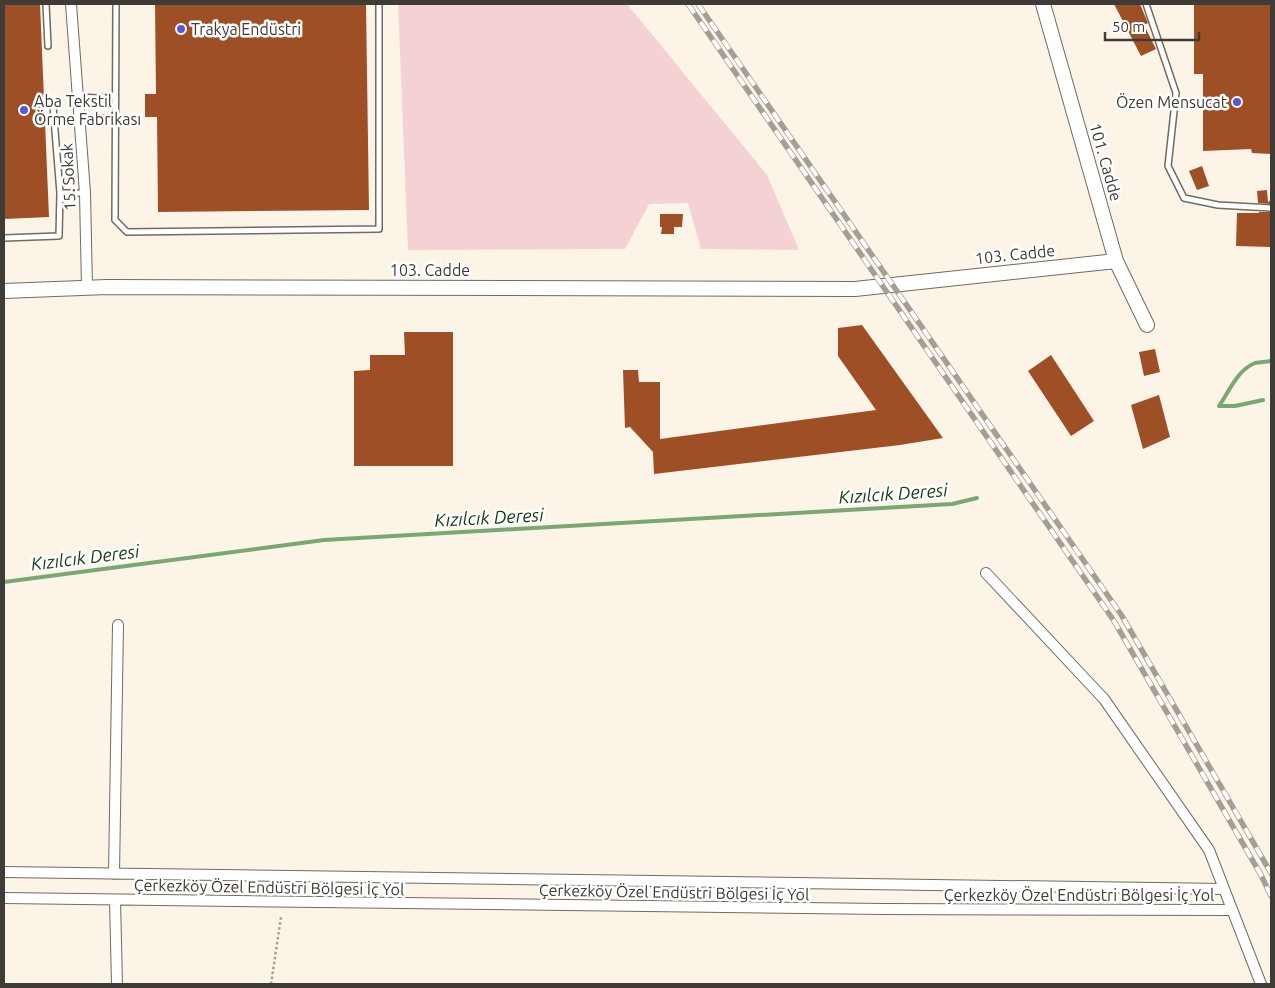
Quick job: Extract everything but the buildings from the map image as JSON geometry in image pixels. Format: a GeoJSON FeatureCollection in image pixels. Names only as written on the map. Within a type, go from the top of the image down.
{"type":"FeatureCollection","features":[{"type":"Feature","properties":{"kind":"street","name":"15. Sokak"},"geometry":{"type":"LineString","coordinates":[[71,4],[85,193],[87,288]]}},
{"type":"Feature","properties":{"kind":"street","name":"101. Cadde"},"geometry":{"type":"LineString","coordinates":[[1043,4],[1116,261],[1147,325]]}},
{"type":"Feature","properties":{"kind":"street","name":"103. Cadde"},"geometry":{"type":"LineString","coordinates":[[4,290],[87,288],[855,289],[1116,261]]}},
{"type":"Feature","properties":{"kind":"street","name":"Çerkezköy Özel Endüstri Bölgesi İç Yol"},"geometry":{"type":"LineString","coordinates":[[986,573],[1104,699],[1209,850],[1261,984]]}},
{"type":"Feature","properties":{"kind":"street","name":"Çerkezköy Özel Endüstri Bölgesi İç Yol"},"geometry":{"type":"LineString","coordinates":[[114,874],[118,625]]}},
{"type":"Feature","properties":{"kind":"street","name":"Çerkezköy Özel Endüstri Bölgesi İç Yol"},"geometry":{"type":"LineString","coordinates":[[4,872],[1224,889]]}},
{"type":"Feature","properties":{"kind":"street","name":"Çerkezköy Özel Endüstri Bölgesi İç Yol"},"geometry":{"type":"LineString","coordinates":[[4,898],[883,909],[1232,910]]}},
{"type":"Feature","properties":{"kind":"street","name":"Çerkezköy Özel Endüstri Bölgesi İç Yol"},"geometry":{"type":"LineString","coordinates":[[115,900],[117,984]]}},
{"type":"Feature","properties":{"kind":"lane"},"geometry":{"type":"LineString","coordinates":[[46,4],[48,46]]}},
{"type":"Feature","properties":{"kind":"lane"},"geometry":{"type":"LineString","coordinates":[[116,4],[115,220],[127,232],[379,229],[379,4]]}},
{"type":"Feature","properties":{"kind":"lane"},"geometry":{"type":"LineString","coordinates":[[1146,4],[1176,93],[1168,166],[1184,198],[1218,205],[1271,208]]}},
{"type":"Feature","properties":{"kind":"lane"},"geometry":{"type":"LineString","coordinates":[[78,97],[116,96]]}},
{"type":"Feature","properties":{"kind":"lane"},"geometry":{"type":"LineString","coordinates":[[4,238],[59,236],[60,193],[53,106]]}},
{"type":"Feature","properties":{"kind":"lane"},"geometry":{"type":"LineString","coordinates":[[79,119],[115,118]]}},
{"type":"Feature","properties":{"kind":"lane"},"geometry":{"type":"LineString","coordinates":[[60,193],[85,193]]}},
{"type":"Feature","properties":{"kind":"path"},"geometry":{"type":"LineString","coordinates":[[271,984],[281,917]]}},
{"type":"Feature","properties":{"kind":"shaded area"},"geometry":{"type":"Polygon","coordinates":[[[398,4],[627,4],[767,175],[799,250],[701,249],[688,203],[649,204],[625,249],[408,250],[398,4]]]}},
{"type":"Feature","properties":{"kind":"waterway"},"geometry":{"type":"LineString","coordinates":[[1219,406],[1243,371],[1255,363],[1271,361]]}},
{"type":"Feature","properties":{"kind":"waterway","name":"Kızılcık Deresi"},"geometry":{"type":"LineString","coordinates":[[1219,406],[1235,406],[1263,400]]}},
{"type":"Feature","properties":{"kind":"waterway","name":"Kızılcık Deresi"},"geometry":{"type":"LineString","coordinates":[[4,582],[324,540],[952,504],[977,498]]}},
{"type":"Feature","properties":{"kind":"railway"},"geometry":{"type":"LineString","coordinates":[[688,4],[1114,621],[1261,875],[1271,896]]}},
{"type":"Feature","properties":{"kind":"railway"},"geometry":{"type":"LineString","coordinates":[[698,4],[1122,616],[1271,873]]}},
{"type":"Feature","properties":{"kind":"place","name":"Trakya Endüstri"},"geometry":{"type":"Point","coordinates":[181,29]}},
{"type":"Feature","properties":{"kind":"place","name":"Özen Mensucat"},"geometry":{"type":"Point","coordinates":[1237,102]}},
{"type":"Feature","properties":{"kind":"place","name":"Aba Tekstil Örme Fabrikası"},"geometry":{"type":"Point","coordinates":[24,110]}}]}
